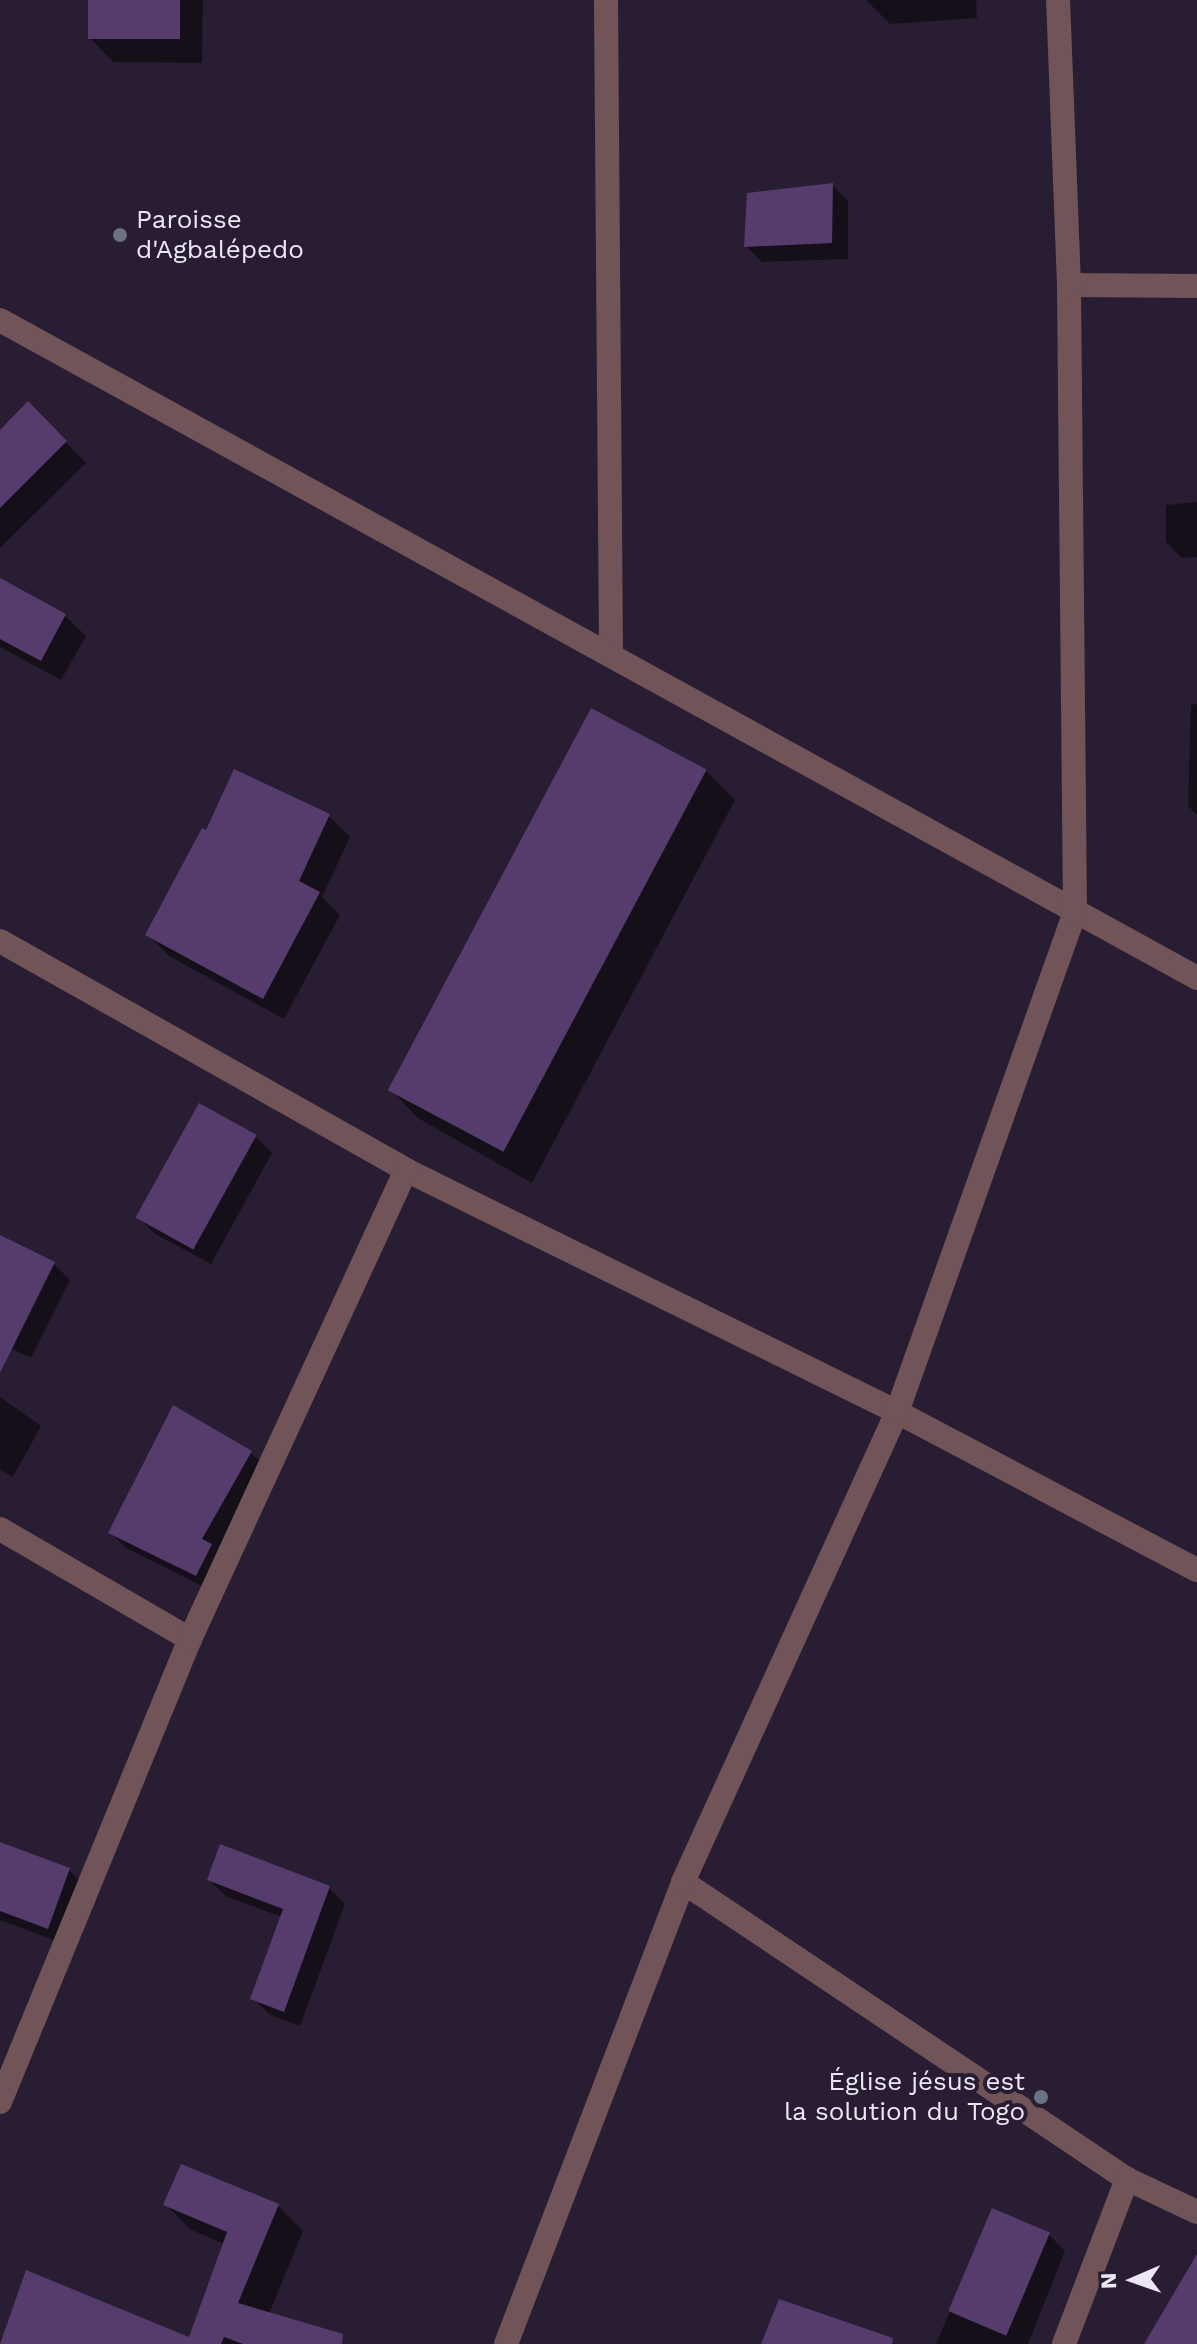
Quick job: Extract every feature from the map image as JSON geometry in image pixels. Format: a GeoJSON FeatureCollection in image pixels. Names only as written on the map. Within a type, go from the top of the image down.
{"type":"FeatureCollection","features":[{"type":"Feature","properties":{"kind":"street"},"geometry":{"type":"LineString","coordinates":[[606,0],[611,653]]}},
{"type":"Feature","properties":{"kind":"street"},"geometry":{"type":"LineString","coordinates":[[506,2344],[683,1882],[897,1412],[1075,912],[1069,285],[1058,0]]}},
{"type":"Feature","properties":{"kind":"street"},"geometry":{"type":"LineString","coordinates":[[1069,285],[1197,286]]}},
{"type":"Feature","properties":{"kind":"street"},"geometry":{"type":"LineString","coordinates":[[0,320],[611,653],[1197,978]]}},
{"type":"Feature","properties":{"kind":"street"},"geometry":{"type":"LineString","coordinates":[[0,941],[406,1170],[897,1412],[1197,1570]]}},
{"type":"Feature","properties":{"kind":"street"},"geometry":{"type":"LineString","coordinates":[[0,2102],[190,1639],[406,1170]]}},
{"type":"Feature","properties":{"kind":"street"},"geometry":{"type":"LineString","coordinates":[[0,1529],[190,1639]]}},
{"type":"Feature","properties":{"kind":"street"},"geometry":{"type":"LineString","coordinates":[[683,1882],[1127,2179],[1197,2212]]}},
{"type":"Feature","properties":{"kind":"street"},"geometry":{"type":"LineString","coordinates":[[1064,2344],[1127,2179]]}},
{"type":"Feature","properties":{"kind":"building"},"geometry":{"type":"Polygon","coordinates":[[[88,0],[180,0],[180,39],[88,39],[88,0]]]}},
{"type":"Feature","properties":{"kind":"building"},"geometry":{"type":"Polygon","coordinates":[[[833,183],[832,243],[744,247],[747,193],[833,183]]]}},
{"type":"Feature","properties":{"kind":"building"},"geometry":{"type":"Polygon","coordinates":[[[28,401],[67,441],[0,508],[0,430],[28,401]]]}},
{"type":"Feature","properties":{"kind":"building"},"geometry":{"type":"Polygon","coordinates":[[[0,578],[66,614],[41,661],[0,639],[0,578]]]}},
{"type":"Feature","properties":{"kind":"building"},"geometry":{"type":"Polygon","coordinates":[[[591,708],[707,770],[503,1152],[388,1090],[591,708]]]}},
{"type":"Feature","properties":{"kind":"building"},"geometry":{"type":"Polygon","coordinates":[[[234,769],[330,814],[299,881],[320,892],[263,999],[145,935],[202,828],[206,830],[234,769]]]}},
{"type":"Feature","properties":{"kind":"building"},"geometry":{"type":"Polygon","coordinates":[[[199,1103],[257,1135],[193,1250],[135,1218],[199,1103]]]}},
{"type":"Feature","properties":{"kind":"building"},"geometry":{"type":"Polygon","coordinates":[[[0,1235],[55,1262],[0,1373],[0,1235]]]}},
{"type":"Feature","properties":{"kind":"building"},"geometry":{"type":"Polygon","coordinates":[[[173,1405],[252,1451],[202,1539],[212,1544],[196,1576],[108,1533],[173,1405]]]}},
{"type":"Feature","properties":{"kind":"building"},"geometry":{"type":"Polygon","coordinates":[[[0,1842],[70,1868],[48,1929],[0,1911],[0,1842]]]}},
{"type":"Feature","properties":{"kind":"building"},"geometry":{"type":"Polygon","coordinates":[[[220,1844],[330,1886],[284,2012],[250,1999],[283,1909],[207,1880],[220,1844]]]}},
{"type":"Feature","properties":{"kind":"building"},"geometry":{"type":"Polygon","coordinates":[[[181,2164],[279,2204],[238,2303],[343,2334],[342,2344],[243,2344],[224,2337],[221,2344],[0,2344],[26,2270],[189,2337],[227,2232],[163,2205],[181,2164]]]}},
{"type":"Feature","properties":{"kind":"building"},"geometry":{"type":"Polygon","coordinates":[[[992,2208],[1050,2233],[1006,2336],[948,2311],[992,2208]]]}},
{"type":"Feature","properties":{"kind":"building"},"geometry":{"type":"Polygon","coordinates":[[[1197,2254],[1197,2344],[1144,2344],[1197,2254]]]}},
{"type":"Feature","properties":{"kind":"building"},"geometry":{"type":"Polygon","coordinates":[[[779,2299],[893,2338],[892,2344],[761,2344],[779,2299]]]}},
{"type":"Feature","properties":{"kind":"place","name":"Paroisse d'Agbalépedo"},"geometry":{"type":"Point","coordinates":[120,235]}},
{"type":"Feature","properties":{"kind":"place","name":"Église jésus est la solution du Togo"},"geometry":{"type":"Point","coordinates":[1041,2097]}}]}
